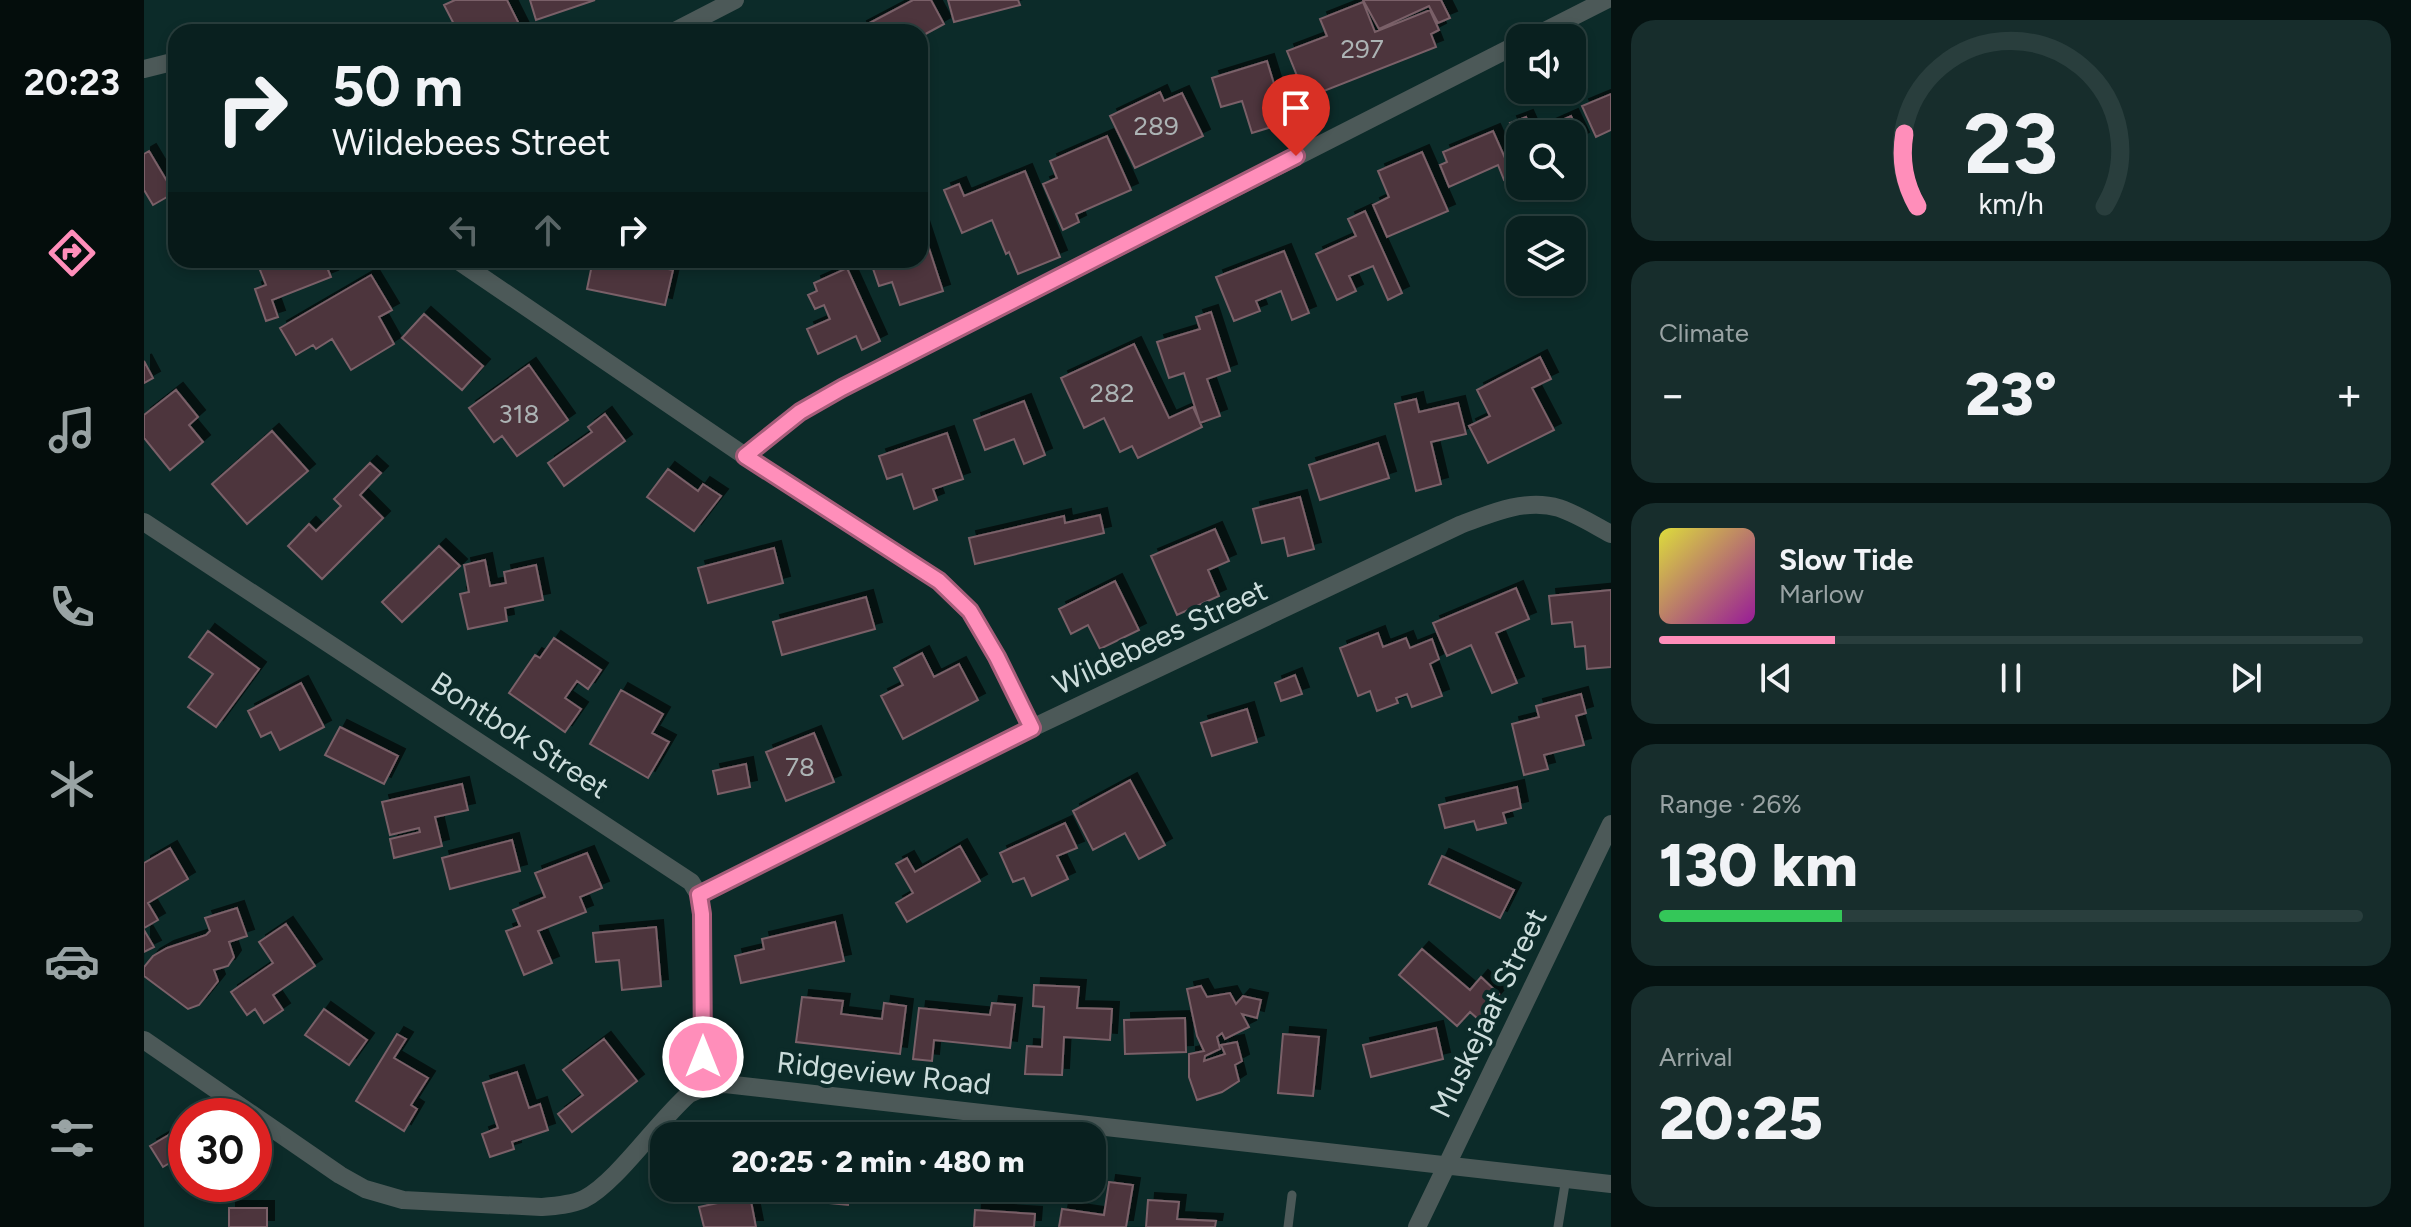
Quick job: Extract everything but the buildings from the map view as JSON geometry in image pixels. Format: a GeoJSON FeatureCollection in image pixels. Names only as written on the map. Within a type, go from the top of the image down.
{"type":"FeatureCollection","features":[{"type":"Feature","properties":{"kind":"street"},"geometry":{"type":"LineString","coordinates":[[688,24],[735,0]]}},
{"type":"Feature","properties":{"kind":"street"},"geometry":{"type":"LineString","coordinates":[[1559,24],[1606,0]]}},
{"type":"Feature","properties":{"kind":"street"},"geometry":{"type":"LineString","coordinates":[[745,456],[800,412],[842,388],[1506,50]]}},
{"type":"Feature","properties":{"kind":"street"},"geometry":{"type":"LineString","coordinates":[[144,69],[168,63]]}},
{"type":"Feature","properties":{"kind":"street"},"geometry":{"type":"LineString","coordinates":[[469,268],[745,456],[939,581],[970,611],[1032,728]]}},
{"type":"Feature","properties":{"kind":"street","name":"Wildebees Street"},"geometry":{"type":"LineString","coordinates":[[699,895],[1032,728],[1460,525],[1489,514],[1535,504],[1559,508],[1611,534]]}},
{"type":"Feature","properties":{"kind":"street","name":"Bontbok Street"},"geometry":{"type":"LineString","coordinates":[[144,522],[679,873],[691,882],[699,895]]}},
{"type":"Feature","properties":{"kind":"street","name":"Muskejaat Street"},"geometry":{"type":"LineString","coordinates":[[1417,1227],[1611,824]]}},
{"type":"Feature","properties":{"kind":"street"},"geometry":{"type":"LineString","coordinates":[[144,1040],[365,1189],[403,1200],[541,1207],[583,1199],[600,1187],[675,1106],[689,1094],[703,1088],[703,924],[699,895]]}},
{"type":"Feature","properties":{"kind":"street","name":"Ridgeview Road"},"geometry":{"type":"LineString","coordinates":[[703,1088],[740,1085],[1611,1184]]}},
{"type":"Feature","properties":{"kind":"lane"},"geometry":{"type":"LineString","coordinates":[[1558,1227],[1566,1178]]}},
{"type":"Feature","properties":{"kind":"lane"},"geometry":{"type":"LineString","coordinates":[[1288,1227],[1292,1195]]}},
{"type":"Feature","properties":{"kind":"route"},"geometry":{"type":"LineString","coordinates":[[703,1057],[702,914],[699,895],[1032,728],[970,611],[939,581],[745,456],[800,412],[842,388],[1296,156]]}}]}
